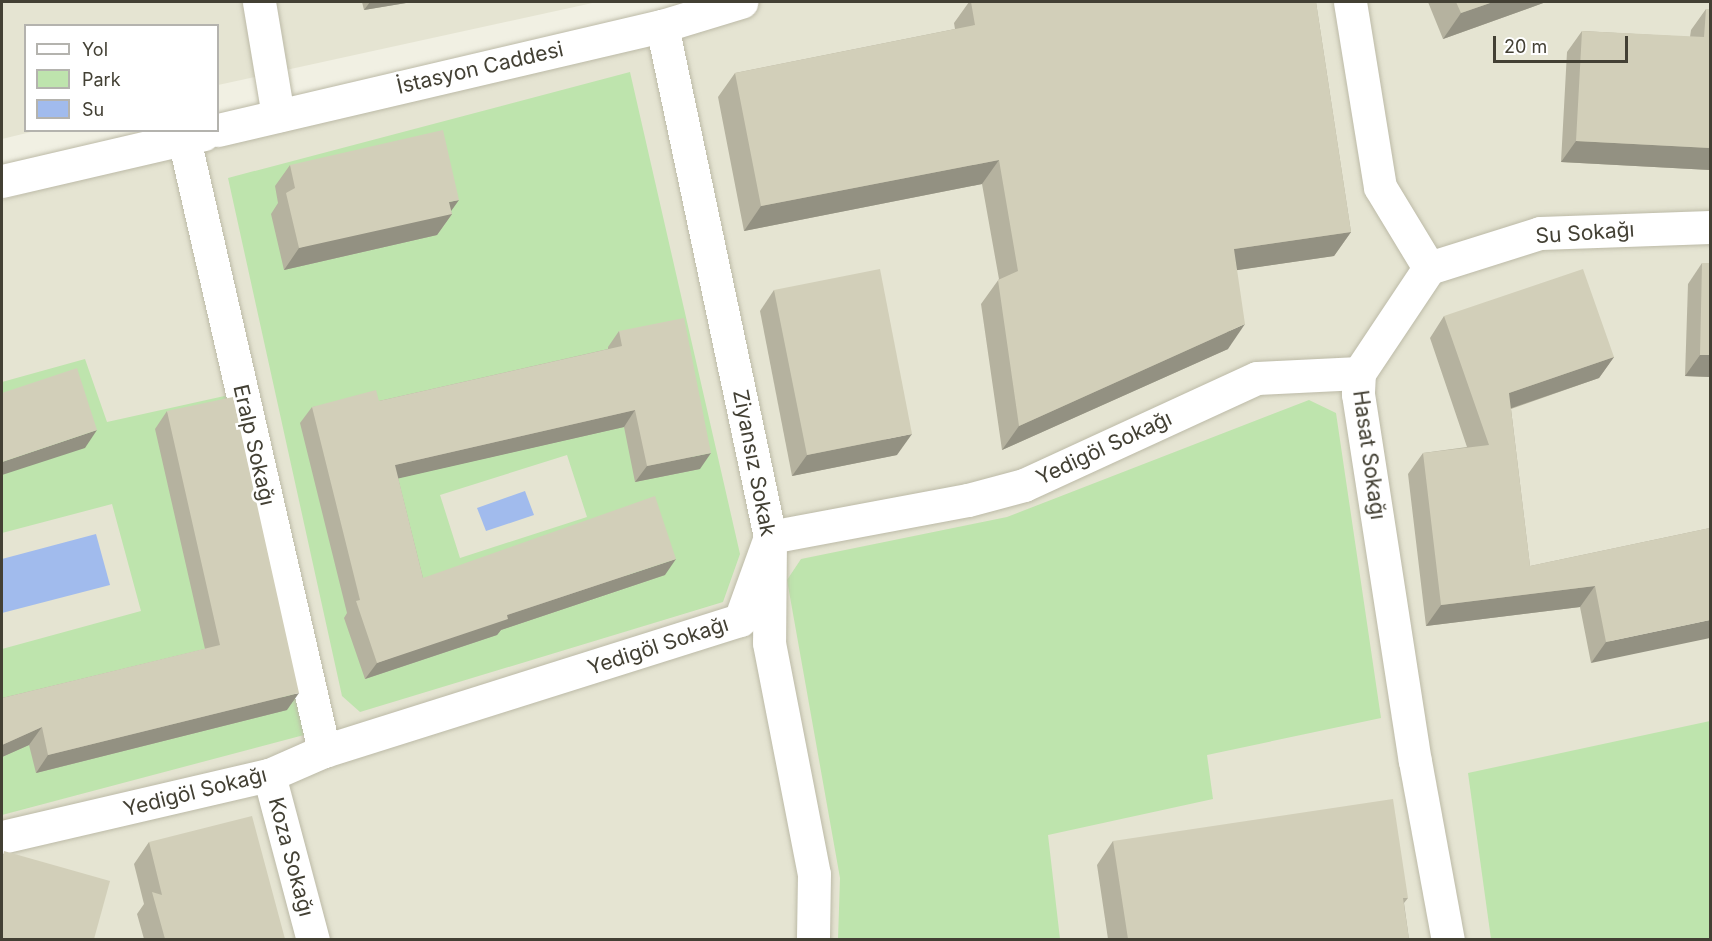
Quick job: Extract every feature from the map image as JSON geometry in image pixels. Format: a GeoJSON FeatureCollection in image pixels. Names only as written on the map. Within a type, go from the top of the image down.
{"type":"FeatureCollection","features":[{"type":"Feature","properties":{"kind":"street"},"geometry":{"type":"LineString","coordinates":[[259,2],[278,115]]}},
{"type":"Feature","properties":{"kind":"street","name":"İstasyon Caddesi"},"geometry":{"type":"LineString","coordinates":[[219,130],[662,26],[741,2]]}},
{"type":"Feature","properties":{"kind":"street"},"geometry":{"type":"LineString","coordinates":[[1350,2],[1380,187],[1429,268]]}},
{"type":"Feature","properties":{"kind":"street","name":"Ziyansız Sokak"},"geometry":{"type":"LineString","coordinates":[[662,26],[770,537],[769,643],[814,874],[813,939]]}},
{"type":"Feature","properties":{"kind":"street","name":"İstasyon Caddesi"},"geometry":{"type":"LineString","coordinates":[[2,181],[210,132]]}},
{"type":"Feature","properties":{"kind":"street","name":"Eralp Sokağı"},"geometry":{"type":"LineString","coordinates":[[184,139],[324,752]]}},
{"type":"Feature","properties":{"kind":"street","name":"Su Sokağı"},"geometry":{"type":"LineString","coordinates":[[1429,268],[1540,233],[1710,227]]}},
{"type":"Feature","properties":{"kind":"street","name":"Hasat Sokağı"},"geometry":{"type":"LineString","coordinates":[[1429,268],[1359,373],[1358,394],[1415,761],[1448,939]]}},
{"type":"Feature","properties":{"kind":"street","name":"Yedigöl Sokağı"},"geometry":{"type":"LineString","coordinates":[[2,837],[269,775],[324,752],[740,620],[770,537],[968,500],[1024,484],[1257,378],[1359,373]]}},
{"type":"Feature","properties":{"kind":"street","name":"Koza Sokağı"},"geometry":{"type":"LineString","coordinates":[[269,775],[313,939]]}},
{"type":"Feature","properties":{"kind":"shaded area"},"geometry":{"type":"Polygon","coordinates":[[[2,2],[597,2],[219,85],[219,24],[24,24],[24,132],[31,132],[2,139],[2,2]]]}},
{"type":"Feature","properties":{"kind":"shaded area"},"geometry":{"type":"Polygon","coordinates":[[[735,2],[1710,2],[1710,939],[2,939],[2,200],[735,2]]]}},
{"type":"Feature","properties":{"kind":"green space"},"geometry":{"type":"Polygon","coordinates":[[[630,72],[740,554],[723,602],[360,712],[342,696],[228,178],[630,72]],[[567,455],[440,495],[460,558],[587,517],[567,455]]]}},
{"type":"Feature","properties":{"kind":"green space"},"geometry":{"type":"Polygon","coordinates":[[[85,359],[107,422],[229,395],[304,735],[2,815],[2,649],[141,611],[112,504],[2,533],[2,382],[85,359]]]}},
{"type":"Feature","properties":{"kind":"green space"},"geometry":{"type":"Polygon","coordinates":[[[1309,400],[1336,413],[1381,718],[1207,755],[1213,799],[1048,835],[1060,939],[838,939],[840,878],[787,580],[801,559],[1007,517],[1309,400]]]}},
{"type":"Feature","properties":{"kind":"green space"},"geometry":{"type":"Polygon","coordinates":[[[1710,721],[1710,939],[1491,939],[1468,773],[1710,721]]]}},
{"type":"Feature","properties":{"kind":"water"},"geometry":{"type":"Polygon","coordinates":[[[525,491],[534,515],[486,531],[477,508],[525,491]]]}},
{"type":"Feature","properties":{"kind":"water"},"geometry":{"type":"Polygon","coordinates":[[[96,534],[110,585],[2,613],[2,559],[96,534]]]}},
{"type":"Feature","properties":{"kind":"building"},"geometry":{"type":"Polygon","coordinates":[[[971,2],[1316,2],[1351,232],[1234,249],[1245,324],[1019,426],[998,280],[1018,271],[999,160],[761,206],[735,73],[975,25],[971,2]]]}},
{"type":"Feature","properties":{"kind":"building"},"geometry":{"type":"Polygon","coordinates":[[[1456,2],[1493,2],[1461,13],[1456,2]]]}},
{"type":"Feature","properties":{"kind":"building"},"geometry":{"type":"Polygon","coordinates":[[[1706,9],[1710,9],[1710,148],[1576,141],[1582,31],[1704,37],[1706,9]]]}},
{"type":"Feature","properties":{"kind":"building"},"geometry":{"type":"Polygon","coordinates":[[[443,130],[459,200],[449,202],[452,214],[299,248],[286,193],[295,188],[290,165],[443,130]]]}},
{"type":"Feature","properties":{"kind":"building"},"geometry":{"type":"Polygon","coordinates":[[[1702,263],[1710,263],[1710,355],[1700,355],[1702,263]]]}},
{"type":"Feature","properties":{"kind":"building"},"geometry":{"type":"Polygon","coordinates":[[[880,269],[912,434],[807,455],[774,290],[880,269]]]}},
{"type":"Feature","properties":{"kind":"building"},"geometry":{"type":"Polygon","coordinates":[[[1583,269],[1614,357],[1509,393],[1530,566],[1710,528],[1710,620],[1606,642],[1595,586],[1441,605],[1423,453],[1489,445],[1444,316],[1583,269]]]}},
{"type":"Feature","properties":{"kind":"building"},"geometry":{"type":"Polygon","coordinates":[[[684,318],[711,453],[647,466],[635,410],[395,465],[423,578],[655,496],[676,559],[507,615],[508,619],[377,663],[356,601],[360,600],[312,407],[376,390],[379,401],[622,346],[619,331],[684,318]]]}},
{"type":"Feature","properties":{"kind":"building"},"geometry":{"type":"Polygon","coordinates":[[[77,368],[97,430],[2,462],[2,393],[77,368]]]}},
{"type":"Feature","properties":{"kind":"building"},"geometry":{"type":"Polygon","coordinates":[[[233,397],[299,693],[48,755],[42,727],[2,745],[2,698],[220,645],[167,411],[233,397]]]}},
{"type":"Feature","properties":{"kind":"building"},"geometry":{"type":"Polygon","coordinates":[[[1393,799],[1408,898],[1403,898],[1409,939],[1128,939],[1113,841],[1393,799]]]}},
{"type":"Feature","properties":{"kind":"building"},"geometry":{"type":"Polygon","coordinates":[[[252,816],[285,939],[165,939],[152,892],[162,895],[149,842],[252,816]]]}},
{"type":"Feature","properties":{"kind":"building"},"geometry":{"type":"Polygon","coordinates":[[[4,851],[110,881],[94,939],[2,939],[4,851]]]}}]}
